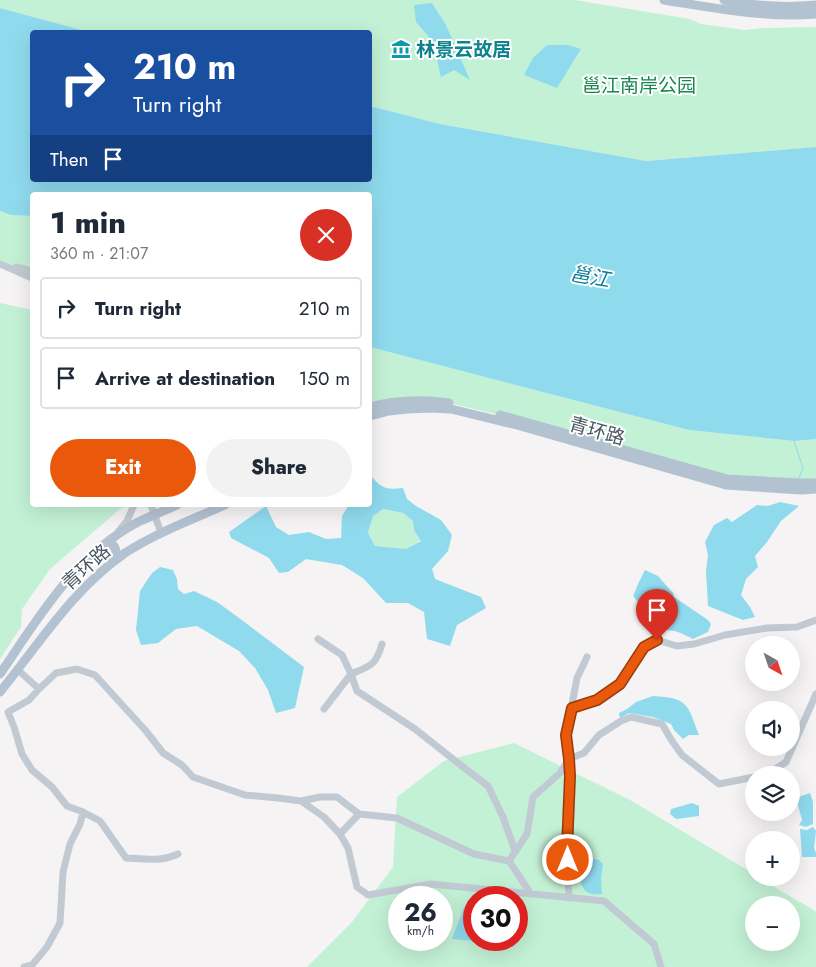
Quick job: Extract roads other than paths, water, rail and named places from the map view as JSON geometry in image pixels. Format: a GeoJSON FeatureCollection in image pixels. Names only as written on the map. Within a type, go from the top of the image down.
{"type":"FeatureCollection","features":[{"type":"Feature","properties":{"kind":"main road"},"geometry":{"type":"LineString","coordinates":[[664,0],[748,13],[816,14]]}},
{"type":"Feature","properties":{"kind":"main road"},"geometry":{"type":"LineString","coordinates":[[724,0],[749,5],[816,5]]}},
{"type":"Feature","properties":{"kind":"main road","name":"青环路"},"geometry":{"type":"LineString","coordinates":[[372,406],[388,402],[429,400],[454,404],[518,419],[727,479],[801,484],[816,483]]}},
{"type":"Feature","properties":{"kind":"main road","name":"青环路"},"geometry":{"type":"LineString","coordinates":[[372,415],[407,409],[451,409],[517,425],[726,485],[801,490],[816,489]]}},
{"type":"Feature","properties":{"kind":"main road","name":"青环路"},"geometry":{"type":"LineString","coordinates":[[0,674],[46,606],[61,587],[93,554],[138,522],[173,507]]}},
{"type":"Feature","properties":{"kind":"main road"},"geometry":{"type":"LineString","coordinates":[[201,507],[202,510],[215,507]]}},
{"type":"Feature","properties":{"kind":"main road","name":"青环路"},"geometry":{"type":"LineString","coordinates":[[0,692],[57,618],[89,583],[106,568],[124,554],[161,533],[220,507]]}},
{"type":"Feature","properties":{"kind":"main road"},"geometry":{"type":"LineString","coordinates":[[93,554],[108,545],[113,545],[116,548],[116,553],[106,568]]}},
{"type":"Feature","properties":{"kind":"street"},"geometry":{"type":"LineString","coordinates":[[0,264],[30,271]]}},
{"type":"Feature","properties":{"kind":"street"},"geometry":{"type":"LineString","coordinates":[[0,264],[30,277]]}},
{"type":"Feature","properties":{"kind":"street"},"geometry":{"type":"LineString","coordinates":[[112,539],[127,521],[133,507]]}},
{"type":"Feature","properties":{"kind":"street"},"geometry":{"type":"LineString","coordinates":[[152,507],[161,533]]}},
{"type":"Feature","properties":{"kind":"street"},"geometry":{"type":"LineString","coordinates":[[572,708],[597,700],[620,684],[644,647],[657,640],[677,646],[694,644],[725,635],[767,628],[797,627],[816,620]]}},
{"type":"Feature","properties":{"kind":"street"},"geometry":{"type":"LineString","coordinates":[[318,639],[342,655],[358,691],[415,729],[488,786],[503,817],[516,851]]}},
{"type":"Feature","properties":{"kind":"street"},"geometry":{"type":"LineString","coordinates":[[324,709],[351,674],[368,667],[378,658],[382,644]]}},
{"type":"Feature","properties":{"kind":"street"},"geometry":{"type":"LineString","coordinates":[[569,898],[567,849],[570,776],[566,735],[577,678],[587,657]]}},
{"type":"Feature","properties":{"kind":"street"},"geometry":{"type":"LineString","coordinates":[[178,854],[167,859],[146,860],[126,858],[100,821],[67,806],[52,787],[32,770],[22,754],[8,712],[29,700],[56,673],[77,669],[95,675],[146,731],[162,753],[182,765],[193,777],[245,795],[301,801],[320,797],[337,797],[359,814],[397,818],[474,854],[509,860],[530,894]]}},
{"type":"Feature","properties":{"kind":"street"},"geometry":{"type":"LineString","coordinates":[[18,670],[39,689]]}},
{"type":"Feature","properties":{"kind":"street"},"geometry":{"type":"LineString","coordinates":[[780,766],[786,762],[816,694]]}},
{"type":"Feature","properties":{"kind":"street"},"geometry":{"type":"LineString","coordinates":[[509,860],[527,834],[533,797],[560,773],[569,759],[584,752],[599,735],[631,717],[662,724],[682,755],[719,784],[745,779]]}},
{"type":"Feature","properties":{"kind":"street"},"geometry":{"type":"LineString","coordinates":[[301,801],[324,817],[340,834],[348,848],[357,887],[368,895],[431,884],[604,902],[654,944],[661,967]]}},
{"type":"Feature","properties":{"kind":"street"},"geometry":{"type":"LineString","coordinates":[[24,967],[32,965],[37,959],[60,923],[63,872],[70,844],[80,824],[83,812]]}},
{"type":"Feature","properties":{"kind":"street"},"geometry":{"type":"LineString","coordinates":[[340,834],[359,814]]}},
{"type":"Feature","properties":{"kind":"water"},"geometry":{"type":"Polygon","coordinates":[[[432,3],[446,25],[470,80],[454,70],[441,77],[433,42],[416,22],[414,5],[432,3]]]}},
{"type":"Feature","properties":{"kind":"water","name":"邕江"},"geometry":{"type":"Polygon","coordinates":[[[0,8],[82,30],[30,30],[30,182],[372,182],[372,107],[440,124],[646,161],[816,147],[816,439],[794,441],[689,430],[372,348],[372,192],[30,192],[30,216],[11,215],[0,211],[0,8]]]}},
{"type":"Feature","properties":{"kind":"water"},"geometry":{"type":"Polygon","coordinates":[[[547,45],[568,45],[581,49],[557,88],[524,75],[533,58],[547,45]]]}},
{"type":"Feature","properties":{"kind":"water"},"geometry":{"type":"Polygon","coordinates":[[[372,477],[384,487],[392,489],[403,488],[407,499],[441,520],[452,535],[448,551],[432,569],[435,579],[481,597],[486,608],[457,625],[450,646],[427,639],[424,612],[408,603],[386,603],[363,578],[342,565],[306,559],[288,572],[279,573],[269,558],[231,538],[229,532],[266,507],[276,527],[289,535],[309,532],[326,539],[341,538],[342,516],[348,507],[372,507],[372,477]],[[383,509],[373,516],[368,533],[375,546],[406,549],[421,541],[414,530],[413,521],[403,513],[383,509]]]}},
{"type":"Feature","properties":{"kind":"water"},"geometry":{"type":"Polygon","coordinates":[[[780,502],[799,506],[781,521],[755,556],[758,567],[746,579],[741,595],[755,617],[743,620],[708,606],[706,571],[708,555],[705,542],[714,525],[727,518],[732,522],[757,505],[768,506],[780,502]]]}},
{"type":"Feature","properties":{"kind":"water"},"geometry":{"type":"Polygon","coordinates":[[[160,567],[173,570],[177,579],[178,589],[184,594],[194,591],[217,602],[304,667],[295,708],[276,713],[268,690],[255,668],[239,651],[197,626],[176,629],[158,643],[141,645],[136,630],[140,591],[152,573],[160,567]]]}},
{"type":"Feature","properties":{"kind":"water"},"geometry":{"type":"Polygon","coordinates":[[[645,570],[658,576],[673,593],[674,597],[708,620],[711,624],[708,632],[693,639],[684,634],[647,627],[639,621],[640,607],[633,596],[645,570]]]}},
{"type":"Feature","properties":{"kind":"water"},"geometry":{"type":"Polygon","coordinates":[[[653,696],[674,699],[685,705],[692,716],[699,735],[689,735],[683,739],[671,724],[653,717],[629,713],[620,718],[619,713],[636,702],[653,696]]]}},
{"type":"Feature","properties":{"kind":"water"},"geometry":{"type":"Polygon","coordinates":[[[810,793],[813,802],[813,824],[806,827],[799,825],[802,820],[800,797],[810,793]]]}},
{"type":"Feature","properties":{"kind":"water"},"geometry":{"type":"Polygon","coordinates":[[[692,803],[699,806],[699,816],[676,819],[670,814],[671,809],[692,803]]]}},
{"type":"Feature","properties":{"kind":"water"},"geometry":{"type":"Polygon","coordinates":[[[813,827],[816,831],[814,848],[816,857],[802,857],[800,829],[807,830],[813,827]]]}},
{"type":"Feature","properties":{"kind":"water"},"geometry":{"type":"Polygon","coordinates":[[[579,856],[599,860],[603,864],[601,878],[602,894],[591,894],[582,887],[579,856]]]}},
{"type":"Feature","properties":{"kind":"water"},"geometry":{"type":"Polygon","coordinates":[[[463,910],[463,940],[453,939],[463,910]]]}},
{"type":"Feature","properties":{"kind":"waterway"},"geometry":{"type":"LineString","coordinates":[[794,441],[803,468],[799,478]]}},
{"type":"Feature","properties":{"kind":"place","name":"林景云故居"},"geometry":{"type":"Point","coordinates":[401,49]}},
{"type":"Feature","properties":{"kind":"park label","name":"邕江南岸公园"},"geometry":{"type":"Point","coordinates":[639,85]}}]}
